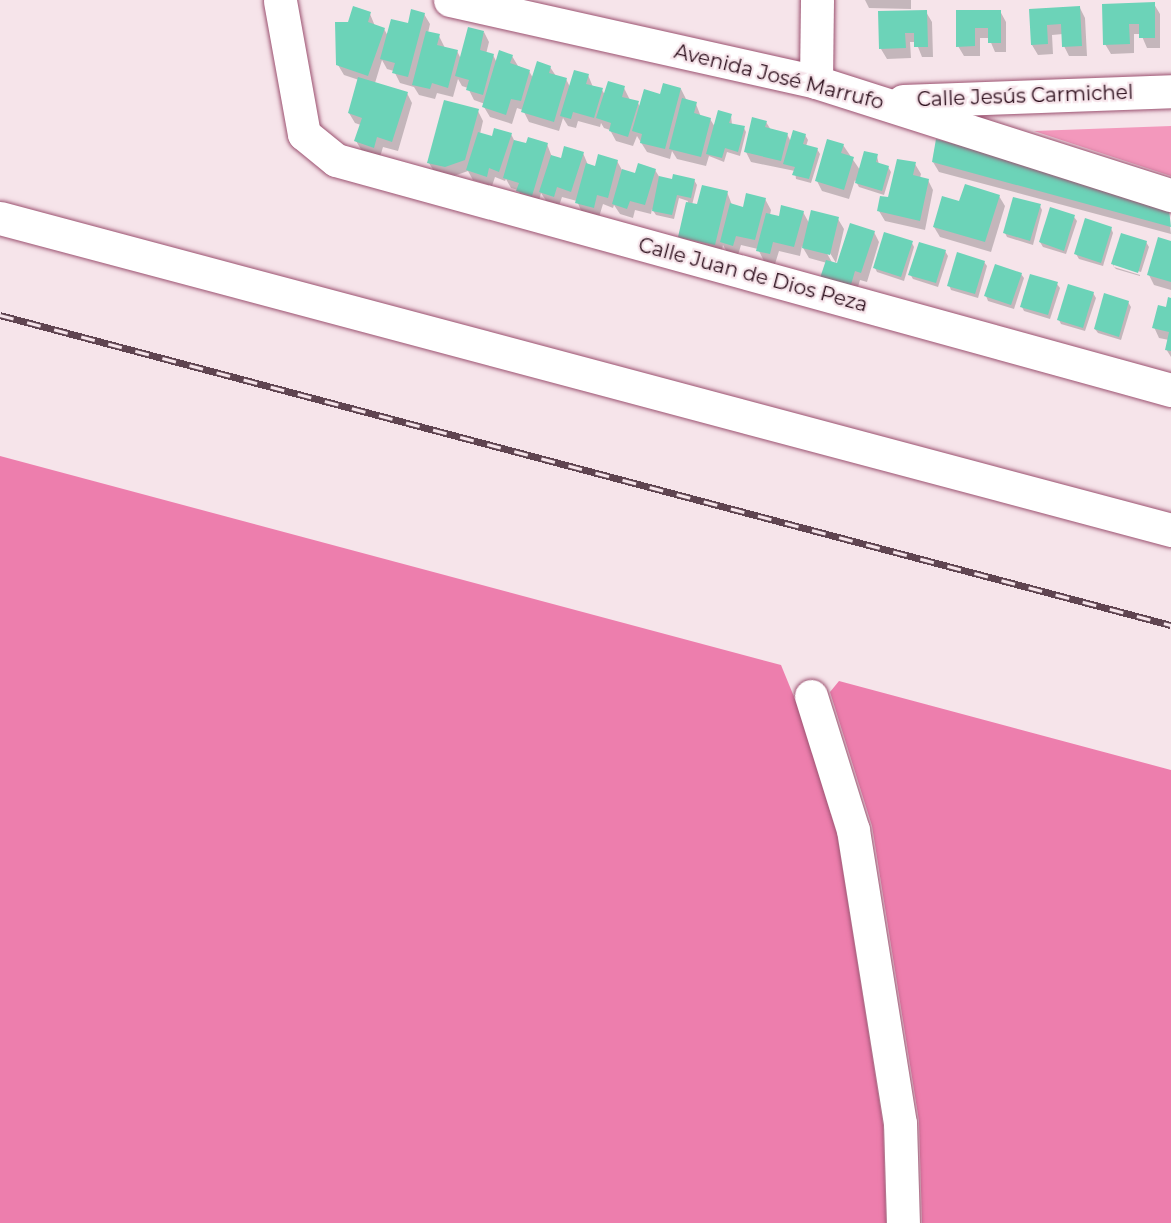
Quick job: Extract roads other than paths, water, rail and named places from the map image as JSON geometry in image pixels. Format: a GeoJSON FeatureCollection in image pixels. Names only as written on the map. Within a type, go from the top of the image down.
{"type":"FeatureCollection","features":[{"type":"Feature","properties":{"kind":"street"},"geometry":{"type":"LineString","coordinates":[[269,0],[280,0]]}},
{"type":"Feature","properties":{"kind":"street","name":"Calle Juan de Dios Peza"},"geometry":{"type":"LineString","coordinates":[[280,0],[304,134],[336,160],[1171,390]]}},
{"type":"Feature","properties":{"kind":"street","name":"Avenida José Marrufo"},"geometry":{"type":"LineString","coordinates":[[450,0],[816,82],[1171,195]]}},
{"type":"Feature","properties":{"kind":"street"},"geometry":{"type":"LineString","coordinates":[[816,82],[818,0]]}},
{"type":"Feature","properties":{"kind":"street","name":"Calle Jesús Carmichel"},"geometry":{"type":"LineString","coordinates":[[879,101],[1171,91]]}},
{"type":"Feature","properties":{"kind":"street"},"geometry":{"type":"LineString","coordinates":[[0,218],[1171,530]]}},
{"type":"Feature","properties":{"kind":"street"},"geometry":{"type":"LineString","coordinates":[[812,696],[853,830],[900,1124],[903,1223]]}},
{"type":"Feature","properties":{"kind":"railway"},"geometry":{"type":"LineString","coordinates":[[0,315],[1171,625]]}}]}
